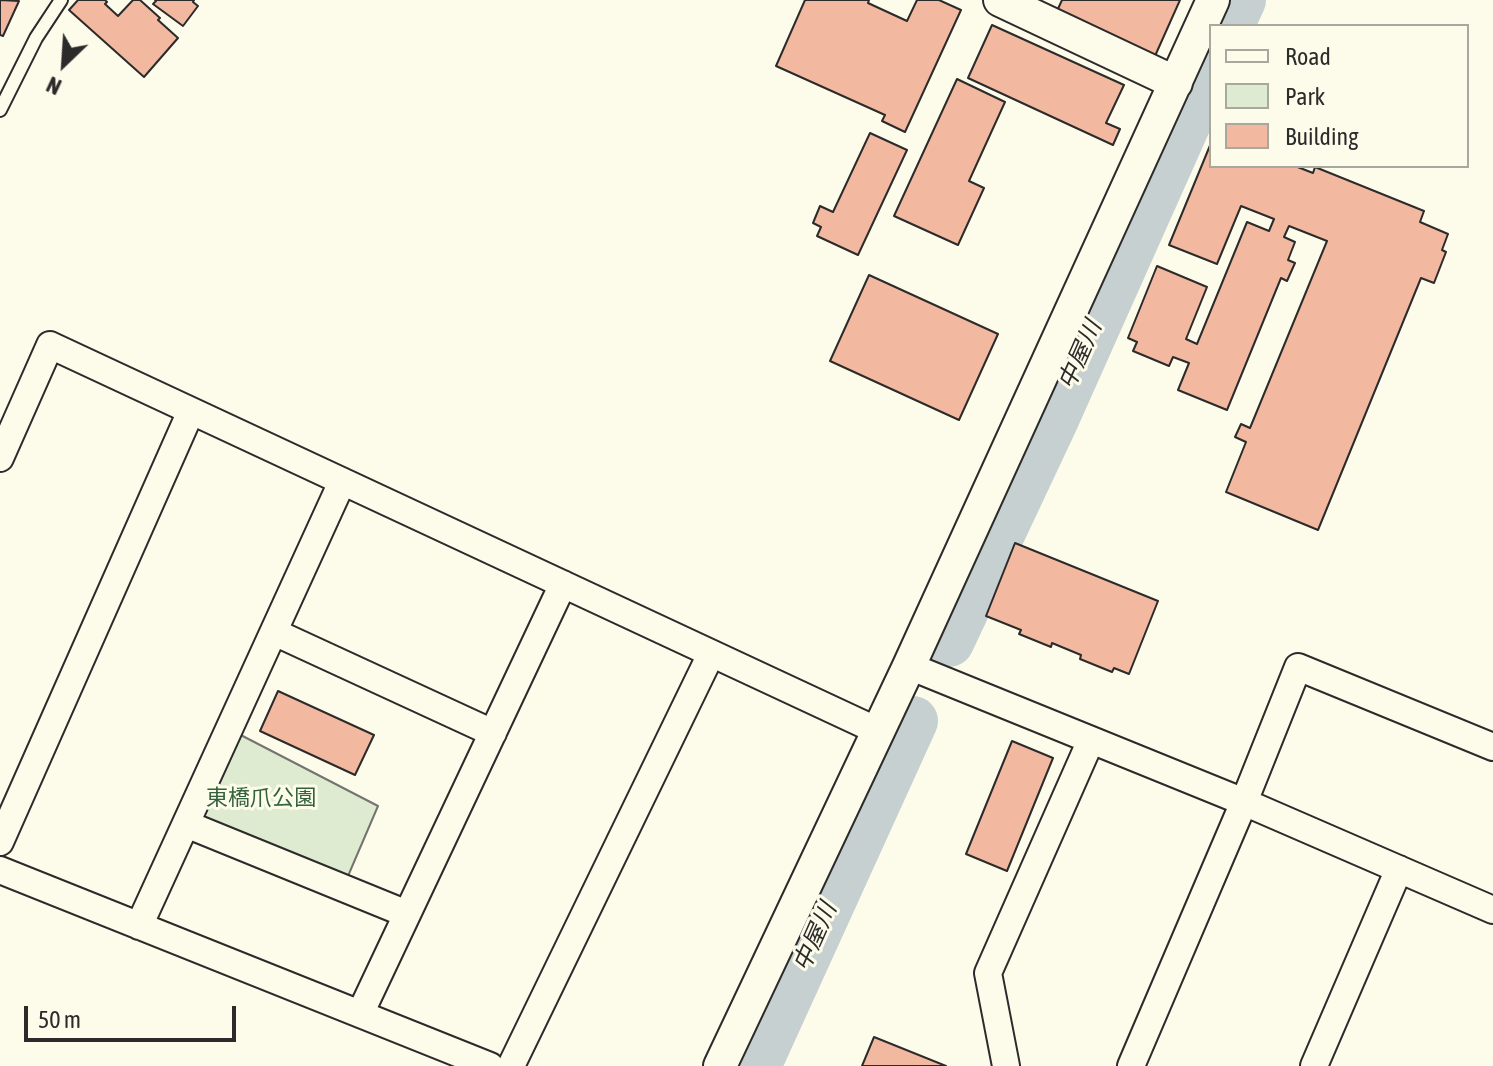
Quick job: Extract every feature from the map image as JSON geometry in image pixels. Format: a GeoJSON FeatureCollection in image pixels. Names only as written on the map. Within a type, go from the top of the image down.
{"type":"FeatureCollection","features":[{"type":"Feature","properties":{"kind":"street"},"geometry":{"type":"LineString","coordinates":[[1000,0],[1176,83]]}},
{"type":"Feature","properties":{"kind":"street"},"geometry":{"type":"LineString","coordinates":[[720,1066],[909,666],[1213,0]]}},
{"type":"Feature","properties":{"kind":"street"},"geometry":{"type":"LineString","coordinates":[[0,458],[50,345],[878,731]]}},
{"type":"Feature","properties":{"kind":"street"},"geometry":{"type":"LineString","coordinates":[[0,842],[191,411]]}},
{"type":"Feature","properties":{"kind":"street"},"geometry":{"type":"LineString","coordinates":[[139,926],[342,482]]}},
{"type":"Feature","properties":{"kind":"street"},"geometry":{"type":"LineString","coordinates":[[360,1014],[563,584]]}},
{"type":"Feature","properties":{"kind":"street"},"geometry":{"type":"LineString","coordinates":[[274,632],[493,733]]}},
{"type":"Feature","properties":{"kind":"street"},"geometry":{"type":"LineString","coordinates":[[511,1066],[711,654]]}},
{"type":"Feature","properties":{"kind":"street"},"geometry":{"type":"LineString","coordinates":[[909,666],[1244,802],[1493,910]]}},
{"type":"Feature","properties":{"kind":"street"},"geometry":{"type":"LineString","coordinates":[[1131,1066],[1298,667],[1493,747]]}},
{"type":"Feature","properties":{"kind":"street"},"geometry":{"type":"LineString","coordinates":[[1006,1066],[988,973],[1091,740]]}},
{"type":"Feature","properties":{"kind":"street"},"geometry":{"type":"LineString","coordinates":[[186,824],[407,914]]}},
{"type":"Feature","properties":{"kind":"street"},"geometry":{"type":"LineString","coordinates":[[1314,1066],[1399,869]]}},
{"type":"Feature","properties":{"kind":"street"},"geometry":{"type":"LineString","coordinates":[[0,870],[490,1066]]}},
{"type":"Feature","properties":{"kind":"lane"},"geometry":{"type":"LineString","coordinates":[[0,110],[36,38],[61,0]]}},
{"type":"Feature","properties":{"kind":"green space","name":"東橋爪公園"},"geometry":{"type":"Polygon","coordinates":[[[233,731],[378,806],[345,883],[192,821],[233,731]]]}},
{"type":"Feature","properties":{"kind":"building"},"geometry":{"type":"Polygon","coordinates":[[[0,0],[19,1],[3,36],[0,35],[0,0]]]}},
{"type":"Feature","properties":{"kind":"building"},"geometry":{"type":"Polygon","coordinates":[[[78,0],[105,0],[105,4],[118,16],[133,0],[140,0],[178,38],[144,77],[69,10],[78,0]]]}},
{"type":"Feature","properties":{"kind":"building"},"geometry":{"type":"Polygon","coordinates":[[[155,0],[194,0],[198,6],[183,26],[153,4],[155,0]]]}},
{"type":"Feature","properties":{"kind":"building"},"geometry":{"type":"Polygon","coordinates":[[[805,0],[869,0],[868,3],[907,21],[917,0],[939,0],[961,10],[905,132],[882,121],[885,115],[776,66],[805,0]]]}},
{"type":"Feature","properties":{"kind":"building"},"geometry":{"type":"Polygon","coordinates":[[[1062,0],[1180,0],[1155,56],[1057,11],[1062,0]]]}},
{"type":"Feature","properties":{"kind":"building"},"geometry":{"type":"Polygon","coordinates":[[[992,25],[1124,85],[1106,123],[1120,129],[1113,145],[968,78],[992,25]]]}},
{"type":"Feature","properties":{"kind":"building"},"geometry":{"type":"Polygon","coordinates":[[[957,79],[1005,102],[969,181],[984,188],[958,245],[894,216],[957,79]]]}},
{"type":"Feature","properties":{"kind":"building"},"geometry":{"type":"Polygon","coordinates":[[[870,133],[907,150],[858,255],[817,236],[821,227],[813,223],[820,206],[833,212],[870,133]]]}},
{"type":"Feature","properties":{"kind":"building"},"geometry":{"type":"Polygon","coordinates":[[[1209,148],[1209,168],[1300,168],[1313,173],[1317,168],[1424,211],[1420,222],[1448,234],[1442,250],[1446,252],[1434,283],[1421,278],[1318,530],[1226,492],[1246,442],[1235,437],[1241,424],[1250,428],[1327,241],[1289,226],[1284,237],[1295,242],[1288,260],[1295,263],[1287,281],[1281,278],[1227,410],[1178,390],[1189,363],[1173,357],[1169,366],[1133,351],[1137,342],[1128,338],[1157,266],[1207,287],[1186,339],[1197,344],[1247,222],[1269,231],[1274,219],[1241,206],[1217,264],[1169,245],[1209,148]]]}},
{"type":"Feature","properties":{"kind":"building"},"geometry":{"type":"Polygon","coordinates":[[[869,275],[998,334],[959,420],[830,361],[869,275]]]}},
{"type":"Feature","properties":{"kind":"building"},"geometry":{"type":"Polygon","coordinates":[[[1015,543],[1158,601],[1129,674],[1114,668],[1112,672],[1052,643],[1051,647],[1019,634],[1021,630],[986,616],[1015,543]]]}},
{"type":"Feature","properties":{"kind":"building"},"geometry":{"type":"Polygon","coordinates":[[[278,691],[374,735],[355,775],[260,731],[278,691]]]}},
{"type":"Feature","properties":{"kind":"building"},"geometry":{"type":"Polygon","coordinates":[[[1012,741],[1053,758],[1007,871],[966,854],[1012,741]]]}},
{"type":"Feature","properties":{"kind":"building"},"geometry":{"type":"Polygon","coordinates":[[[874,1037],[946,1066],[862,1066],[874,1037]]]}},
{"type":"Feature","properties":{"kind":"waterway","name":"中屋川"},"geometry":{"type":"LineString","coordinates":[[1230,24],[1241,0]]}},
{"type":"Feature","properties":{"kind":"waterway","name":"中屋川"},"geometry":{"type":"LineString","coordinates":[[949,642],[1053,421],[1209,71]]}},
{"type":"Feature","properties":{"kind":"waterway","name":"中屋川"},"geometry":{"type":"LineString","coordinates":[[756,1066],[913,721]]}}]}
